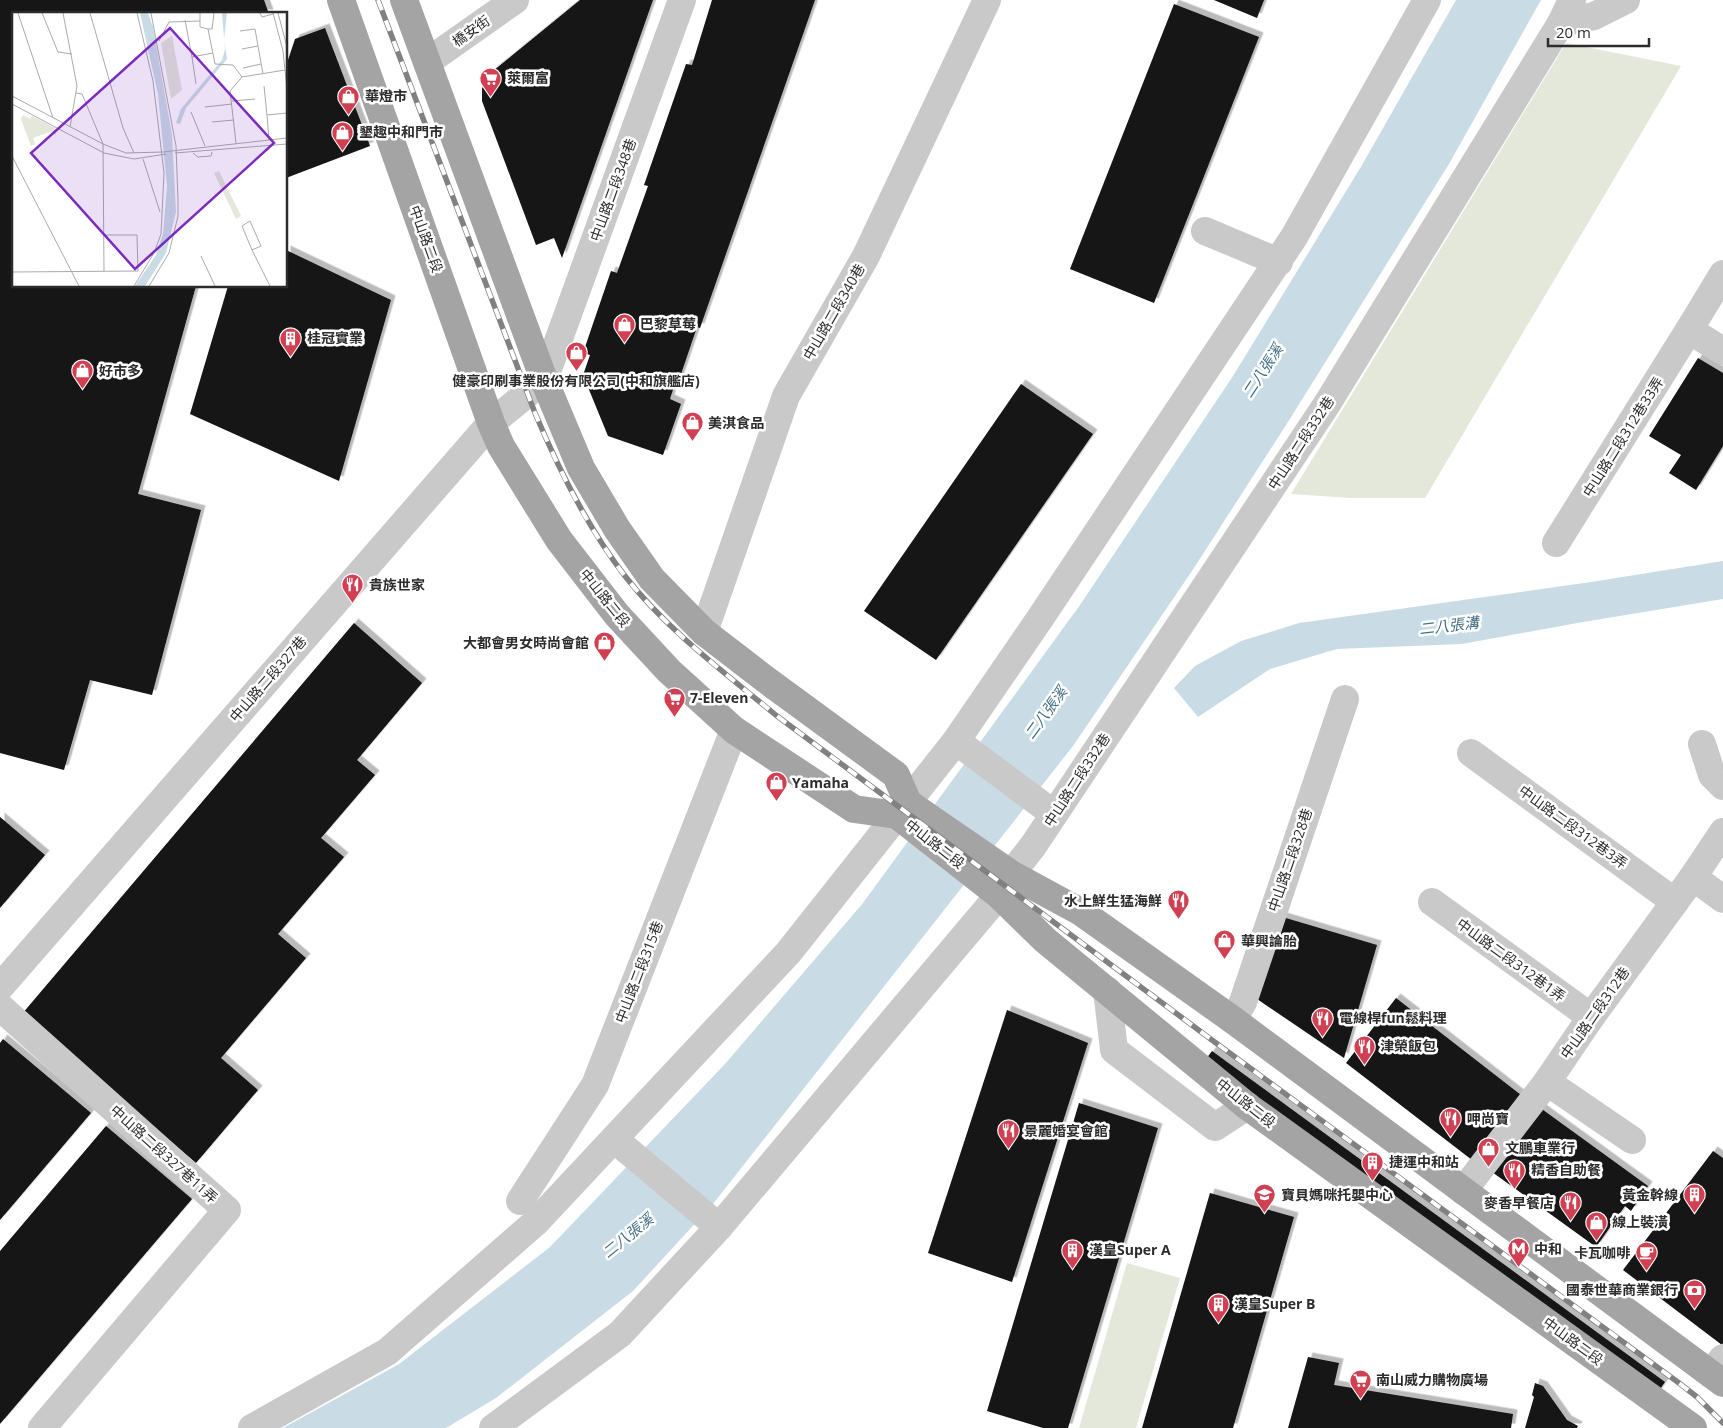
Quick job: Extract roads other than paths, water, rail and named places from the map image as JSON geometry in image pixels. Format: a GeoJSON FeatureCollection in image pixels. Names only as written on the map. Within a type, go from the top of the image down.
{"type":"FeatureCollection","features":[{"type":"Feature","properties":{"kind":"main road","name":"中山路二段"},"geometry":{"type":"LineString","coordinates":[[341,0],[500,446],[559,540],[617,615],[669,671],[734,730],[854,809],[903,809],[1005,885],[1080,912],[1233,1020],[1463,1191],[1719,1372]]}},
{"type":"Feature","properties":{"kind":"main road","name":"中山路二段"},"geometry":{"type":"LineString","coordinates":[[404,0],[544,380],[581,468],[617,528],[652,580],[704,632],[896,775],[903,809]]}},
{"type":"Feature","properties":{"kind":"main road","name":"中山路二段"},"geometry":{"type":"LineString","coordinates":[[1005,885],[1044,940],[1247,1106],[1694,1428]]}},
{"type":"Feature","properties":{"kind":"street","name":"橋安街"},"geometry":{"type":"LineString","coordinates":[[427,62],[515,0]]}},
{"type":"Feature","properties":{"kind":"street","name":"中山路二段348巷"},"geometry":{"type":"LineString","coordinates":[[544,380],[682,0]]}},
{"type":"Feature","properties":{"kind":"street","name":"中山路二段340巷"},"geometry":{"type":"LineString","coordinates":[[704,632],[786,396],[866,256],[987,0]]}},
{"type":"Feature","properties":{"kind":"street"},"geometry":{"type":"LineString","coordinates":[[252,1428],[387,1352],[536,1222],[788,953],[956,741],[1279,262],[1427,0]]}},
{"type":"Feature","properties":{"kind":"street"},"geometry":{"type":"LineString","coordinates":[[1567,12],[1594,16],[1626,0]]}},
{"type":"Feature","properties":{"kind":"street","name":"中山路二段332巷"},"geometry":{"type":"LineString","coordinates":[[493,1428],[620,1334],[719,1227],[1005,885],[1033,846],[1326,404],[1567,12]]}},
{"type":"Feature","properties":{"kind":"street"},"geometry":{"type":"LineString","coordinates":[[1204,231],[1279,262]]}},
{"type":"Feature","properties":{"kind":"street","name":"中山路二段312巷33弄"},"geometry":{"type":"LineString","coordinates":[[1556,543],[1723,274]]}},
{"type":"Feature","properties":{"kind":"street"},"geometry":{"type":"LineString","coordinates":[[1689,330],[1723,352]]}},
{"type":"Feature","properties":{"kind":"street","name":"中山路二段327巷"},"geometry":{"type":"LineString","coordinates":[[0,987],[491,422],[544,380]]}},
{"type":"Feature","properties":{"kind":"street","name":"中山路二段328巷"},"geometry":{"type":"LineString","coordinates":[[1233,1020],[1243,1002],[1345,700]]}},
{"type":"Feature","properties":{"kind":"street","name":"中山路二段315巷"},"geometry":{"type":"LineString","coordinates":[[520,1201],[595,1085],[734,730]]}},
{"type":"Feature","properties":{"kind":"street"},"geometry":{"type":"LineString","coordinates":[[956,741],[1054,814]]}},
{"type":"Feature","properties":{"kind":"street"},"geometry":{"type":"LineString","coordinates":[[1702,744],[1712,775],[1723,786]]}},
{"type":"Feature","properties":{"kind":"street","name":"中山路二段312巷3弄"},"geometry":{"type":"LineString","coordinates":[[1471,753],[1675,902]]}},
{"type":"Feature","properties":{"kind":"street","name":"中山路二段312巷"},"geometry":{"type":"LineString","coordinates":[[1463,1191],[1547,1082],[1723,832]]}},
{"type":"Feature","properties":{"kind":"street"},"geometry":{"type":"LineString","coordinates":[[1693,877],[1723,899]]}},
{"type":"Feature","properties":{"kind":"street","name":"中山路二段312巷1弄"},"geometry":{"type":"LineString","coordinates":[[1432,902],[1591,1017]]}},
{"type":"Feature","properties":{"kind":"street"},"geometry":{"type":"LineString","coordinates":[[1107,990],[1114,1050],[1215,1126],[1247,1106]]}},
{"type":"Feature","properties":{"kind":"street","name":"中山路二段327巷11弄"},"geometry":{"type":"LineString","coordinates":[[0,1007],[227,1210],[42,1428]]}},
{"type":"Feature","properties":{"kind":"street"},"geometry":{"type":"LineString","coordinates":[[1547,1082],[1632,1140]]}},
{"type":"Feature","properties":{"kind":"street"},"geometry":{"type":"LineString","coordinates":[[614,1139],[719,1227]]}},
{"type":"Feature","properties":{"kind":"water","name":"二八張溪"},"geometry":{"type":"Polygon","coordinates":[[[1456,0],[1541,0],[1449,164],[1288,422],[1192,571],[1073,746],[713,1204],[633,1291],[496,1398],[446,1428],[283,1428],[399,1364],[550,1247],[725,1064],[863,903],[1080,605],[1233,376],[1362,165],[1456,0]]]}},
{"type":"Feature","properties":{"kind":"water","name":"二八張溝"},"geometry":{"type":"Polygon","coordinates":[[[1723,561],[1723,599],[1462,644],[1337,649],[1270,669],[1198,717],[1174,688],[1195,666],[1241,641],[1299,623],[1591,582],[1723,561]]]}},
{"type":"Feature","properties":{"kind":"railway"},"geometry":{"type":"LineString","coordinates":[[378,0],[535,413],[554,456],[598,538],[641,595],[697,650],[777,716],[1216,1043],[1679,1383],[1697,1397],[1723,1423]]}},
{"type":"Feature","properties":{"kind":"place","name":"萊爾富"},"geometry":{"type":"Point","coordinates":[491,97]}},
{"type":"Feature","properties":{"kind":"place","name":"華燈市"},"geometry":{"type":"Point","coordinates":[349,115]}},
{"type":"Feature","properties":{"kind":"place","name":"墾趣中和門市"},"geometry":{"type":"Point","coordinates":[343,151]}},
{"type":"Feature","properties":{"kind":"place","name":"巴黎草莓"},"geometry":{"type":"Point","coordinates":[624,343]}},
{"type":"Feature","properties":{"kind":"place","name":"桂冠實業"},"geometry":{"type":"Point","coordinates":[291,357]}},
{"type":"Feature","properties":{"kind":"place","name":"健豪印刷事業股份有限公司(中和旗艦店)"},"geometry":{"type":"Point","coordinates":[576,372]}},
{"type":"Feature","properties":{"kind":"place","name":"好市多"},"geometry":{"type":"Point","coordinates":[83,390]}},
{"type":"Feature","properties":{"kind":"place","name":"美淇食品"},"geometry":{"type":"Point","coordinates":[692,442]}},
{"type":"Feature","properties":{"kind":"place","name":"貴族世家"},"geometry":{"type":"Point","coordinates":[353,604]}},
{"type":"Feature","properties":{"kind":"place","name":"大都會男女時尚會館"},"geometry":{"type":"Point","coordinates":[605,662]}},
{"type":"Feature","properties":{"kind":"place","name":"7-Eleven"},"geometry":{"type":"Point","coordinates":[674,717]}},
{"type":"Feature","properties":{"kind":"place","name":"Yamaha"},"geometry":{"type":"Point","coordinates":[776,802]}},
{"type":"Feature","properties":{"kind":"place","name":"水上鮮生猛海鮮"},"geometry":{"type":"Point","coordinates":[1178,920]}},
{"type":"Feature","properties":{"kind":"place","name":"華興論胎"},"geometry":{"type":"Point","coordinates":[1225,960]}},
{"type":"Feature","properties":{"kind":"place","name":"電線桿fun鬆料理"},"geometry":{"type":"Point","coordinates":[1323,1037]}},
{"type":"Feature","properties":{"kind":"place","name":"津榮飯包"},"geometry":{"type":"Point","coordinates":[1364,1065]}},
{"type":"Feature","properties":{"kind":"place","name":"呷尚寶"},"geometry":{"type":"Point","coordinates":[1451,1138]}},
{"type":"Feature","properties":{"kind":"place","name":"景麗婚宴會館"},"geometry":{"type":"Point","coordinates":[1008,1150]}},
{"type":"Feature","properties":{"kind":"place","name":"文鵬車業行"},"geometry":{"type":"Point","coordinates":[1489,1167]}},
{"type":"Feature","properties":{"kind":"place","name":"捷運中和站"},"geometry":{"type":"Point","coordinates":[1373,1181]}},
{"type":"Feature","properties":{"kind":"place","name":"精香自助餐"},"geometry":{"type":"Point","coordinates":[1515,1189]}},
{"type":"Feature","properties":{"kind":"place","name":"寶貝媽咪托嬰中心"},"geometry":{"type":"Point","coordinates":[1265,1214]}},
{"type":"Feature","properties":{"kind":"place","name":"黃金幹線"},"geometry":{"type":"Point","coordinates":[1694,1214]}},
{"type":"Feature","properties":{"kind":"place","name":"麥香早餐店"},"geometry":{"type":"Point","coordinates":[1570,1222]}},
{"type":"Feature","properties":{"kind":"place","name":"線上裝潢"},"geometry":{"type":"Point","coordinates":[1596,1241]}},
{"type":"Feature","properties":{"kind":"place","name":"中和"},"geometry":{"type":"Point","coordinates":[1518,1268]}},
{"type":"Feature","properties":{"kind":"place","name":"漢皇Super A"},"geometry":{"type":"Point","coordinates":[1073,1269]}},
{"type":"Feature","properties":{"kind":"place","name":"卡瓦咖啡"},"geometry":{"type":"Point","coordinates":[1646,1272]}},
{"type":"Feature","properties":{"kind":"place","name":"國泰世華商業銀行"},"geometry":{"type":"Point","coordinates":[1694,1309]}},
{"type":"Feature","properties":{"kind":"place","name":"漢皇Super B"},"geometry":{"type":"Point","coordinates":[1218,1323]}},
{"type":"Feature","properties":{"kind":"place","name":"南山威力購物廣場"},"geometry":{"type":"Point","coordinates":[1360,1399]}}]}
